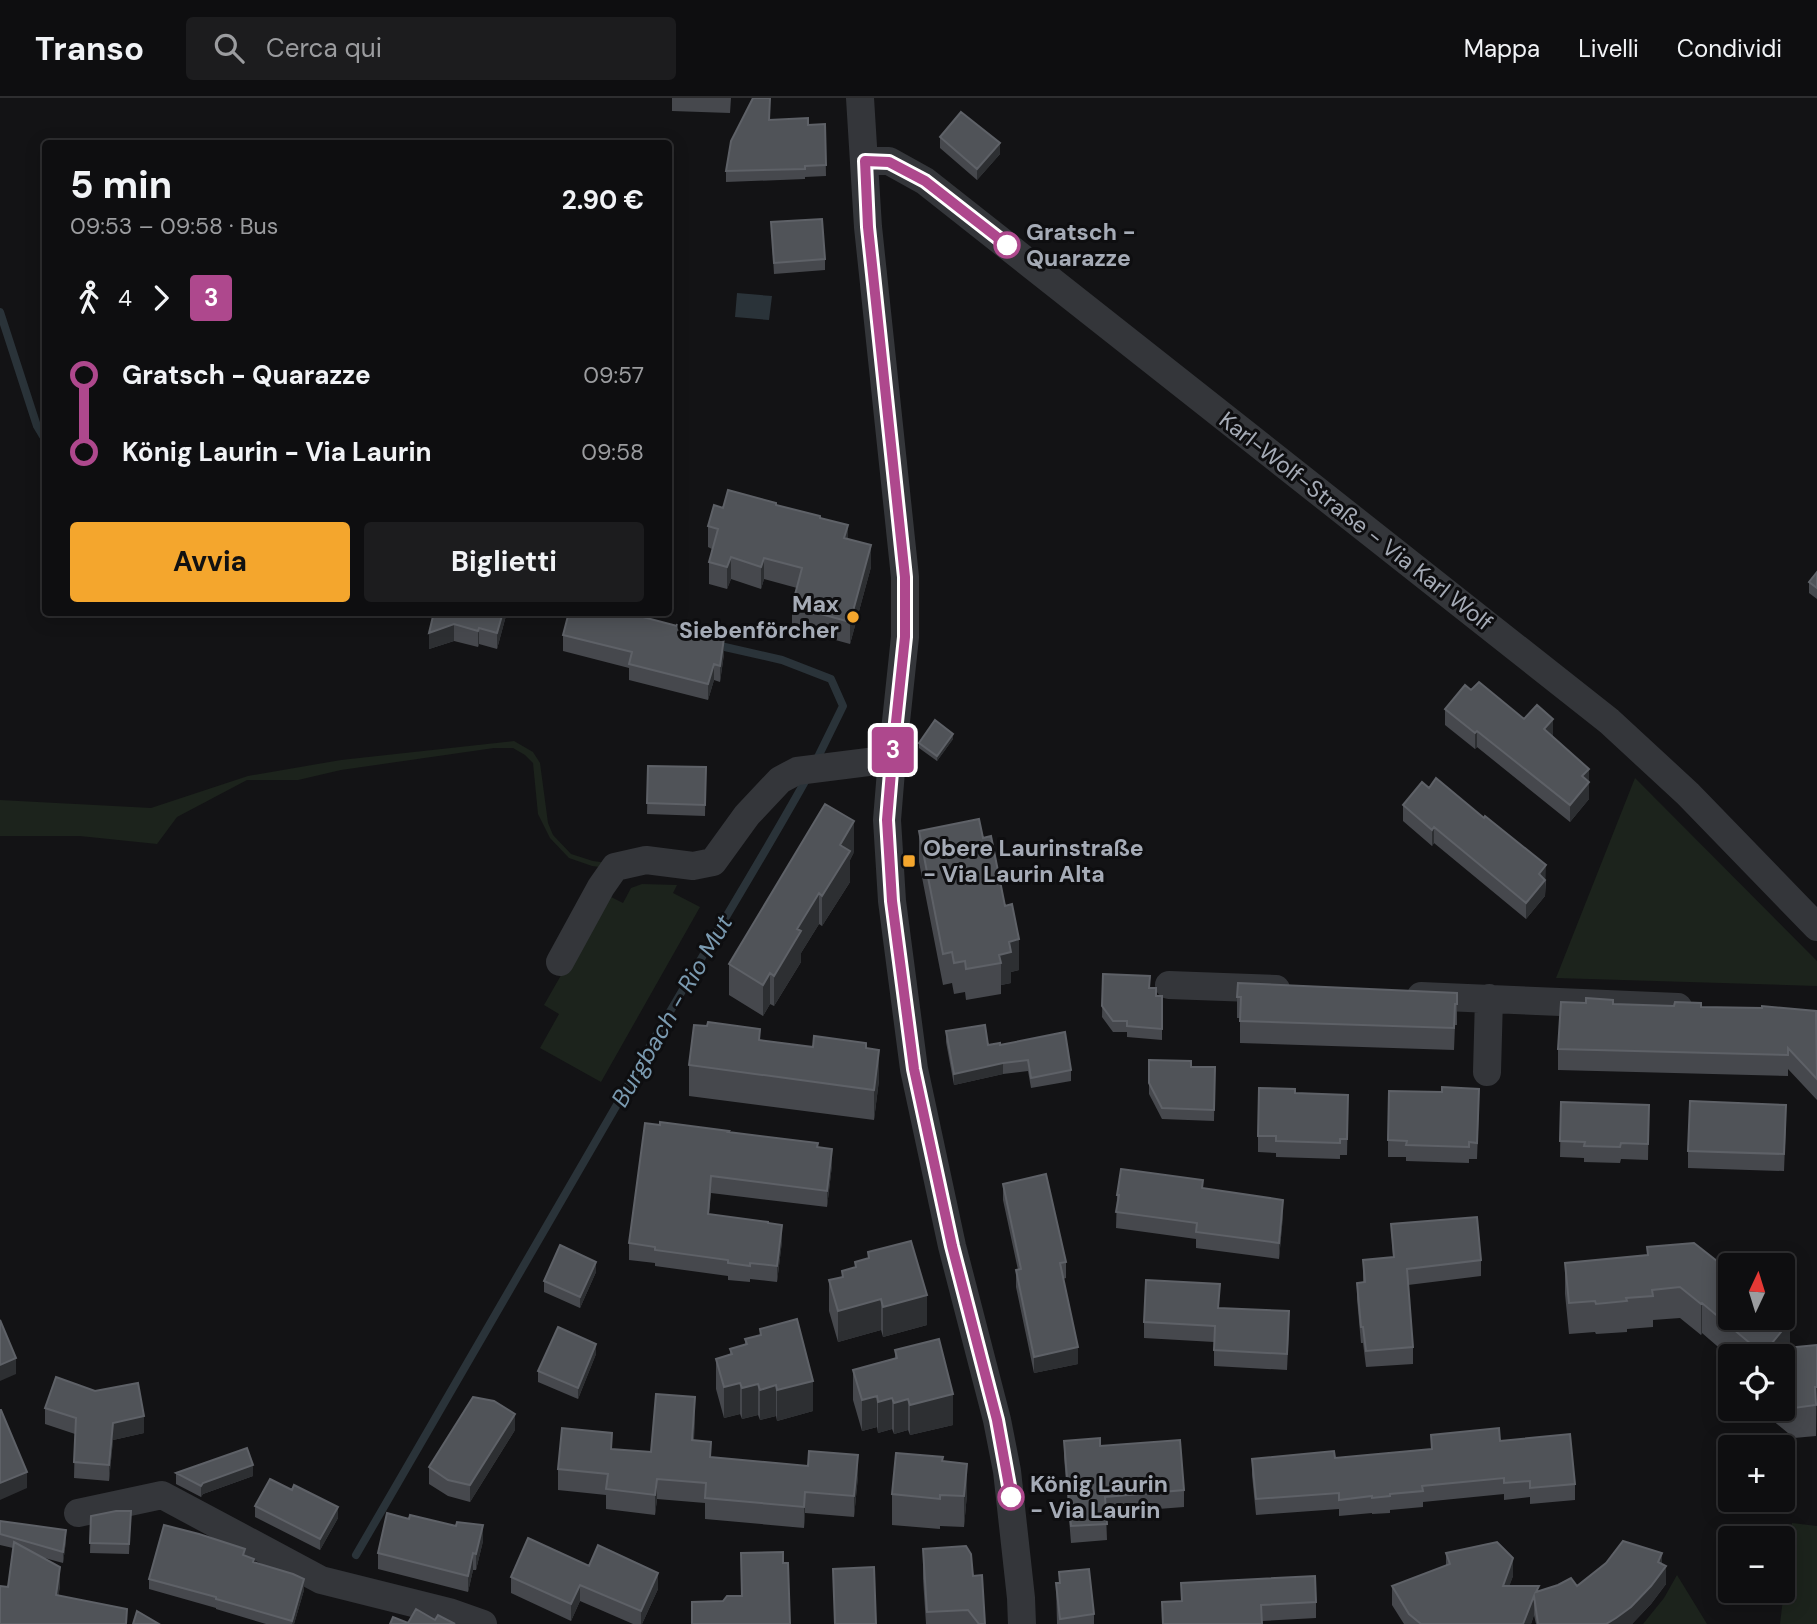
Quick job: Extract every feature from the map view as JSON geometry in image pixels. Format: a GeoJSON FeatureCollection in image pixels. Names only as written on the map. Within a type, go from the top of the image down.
{"type":"FeatureCollection","features":[{"type":"Feature","properties":{"kind":"street"},"geometry":{"type":"LineString","coordinates":[[860,98],[868,227],[905,577],[905,637],[887,820],[892,901],[914,1069],[952,1246],[1002,1446],[1011,1497],[1022,1624]]}},
{"type":"Feature","properties":{"kind":"street","name":"Karl-Wolf-Straße - Via Karl Wolf"},"geometry":{"type":"LineString","coordinates":[[865,161],[889,162],[925,181],[1609,721],[1688,794],[1817,927]]}},
{"type":"Feature","properties":{"kind":"street"},"geometry":{"type":"LineString","coordinates":[[560,962],[615,867],[646,860],[693,866],[713,862],[747,815],[780,780],[797,771],[892,760]]}},
{"type":"Feature","properties":{"kind":"street"},"geometry":{"type":"LineString","coordinates":[[1169,985],[1308,991]]}},
{"type":"Feature","properties":{"kind":"street"},"geometry":{"type":"LineString","coordinates":[[1392,994],[1708,1008]]}},
{"type":"Feature","properties":{"kind":"street"},"geometry":{"type":"LineString","coordinates":[[1487,1072],[1489,998]]}},
{"type":"Feature","properties":{"kind":"street"},"geometry":{"type":"LineString","coordinates":[[78,1513],[162,1495],[321,1580],[449,1612],[483,1624]]}},
{"type":"Feature","properties":{"kind":"shaded area"},"geometry":{"type":"Polygon","coordinates":[[[737,293],[772,296],[769,320],[735,317],[737,293]]]}},
{"type":"Feature","properties":{"kind":"shaded area"},"geometry":{"type":"Polygon","coordinates":[[[514,741],[533,752],[540,763],[548,823],[553,835],[571,854],[608,863],[608,868],[569,858],[550,838],[538,814],[533,763],[513,748],[494,748],[341,770],[298,780],[247,780],[177,817],[157,844],[80,836],[0,836],[0,800],[151,808],[248,776],[341,760],[514,741]]]}},
{"type":"Feature","properties":{"kind":"shaded area"},"geometry":{"type":"Polygon","coordinates":[[[1635,778],[1817,961],[1817,986],[1556,978],[1635,778]]]}},
{"type":"Feature","properties":{"kind":"shaded area"},"geometry":{"type":"Polygon","coordinates":[[[642,884],[677,885],[673,893],[700,907],[601,1082],[540,1048],[559,1014],[544,1005],[607,895],[623,903],[631,888],[642,884]]]}},
{"type":"Feature","properties":{"kind":"shaded area"},"geometry":{"type":"Polygon","coordinates":[[[1792,1523],[1817,1526],[1817,1624],[1780,1624],[1782,1603],[1795,1603],[1795,1526],[1792,1526],[1792,1523]]]}},
{"type":"Feature","properties":{"kind":"shaded area"},"geometry":{"type":"Polygon","coordinates":[[[1677,1575],[1707,1624],[1643,1624],[1664,1598],[1677,1575]]]}},
{"type":"Feature","properties":{"kind":"building"},"geometry":{"type":"Polygon","coordinates":[[[753,98],[770,98],[769,120],[808,118],[808,125],[825,124],[826,165],[805,166],[805,169],[726,171],[731,141],[753,98]]]}},
{"type":"Feature","properties":{"kind":"building"},"geometry":{"type":"Polygon","coordinates":[[[961,112],[1000,143],[977,169],[940,137],[961,112]]]}},
{"type":"Feature","properties":{"kind":"building"},"geometry":{"type":"Polygon","coordinates":[[[822,219],[825,259],[774,263],[771,222],[822,219]]]}},
{"type":"Feature","properties":{"kind":"building"},"geometry":{"type":"Polygon","coordinates":[[[728,490],[848,525],[844,538],[871,545],[850,622],[792,606],[802,568],[764,558],[761,567],[731,557],[727,567],[709,562],[718,529],[708,526],[714,505],[723,508],[728,490]]]}},
{"type":"Feature","properties":{"kind":"building"},"geometry":{"type":"Polygon","coordinates":[[[1817,572],[1817,588],[1809,582],[1817,572]]]}},
{"type":"Feature","properties":{"kind":"building"},"geometry":{"type":"Polygon","coordinates":[[[433,616],[502,616],[497,633],[454,624],[429,633],[433,616]]]}},
{"type":"Feature","properties":{"kind":"building"},"geometry":{"type":"Polygon","coordinates":[[[568,616],[639,616],[724,638],[720,666],[714,664],[708,684],[629,664],[632,652],[563,635],[568,616]]]}},
{"type":"Feature","properties":{"kind":"building"},"geometry":{"type":"Polygon","coordinates":[[[1479,682],[1524,719],[1537,705],[1553,719],[1544,729],[1589,769],[1582,776],[1589,782],[1570,805],[1445,709],[1465,685],[1471,690],[1479,682]]]}},
{"type":"Feature","properties":{"kind":"building"},"geometry":{"type":"Polygon","coordinates":[[[935,720],[953,734],[937,756],[919,743],[935,720]]]}},
{"type":"Feature","properties":{"kind":"building"},"geometry":{"type":"Polygon","coordinates":[[[648,766],[706,767],[705,805],[647,803],[648,766]]]}},
{"type":"Feature","properties":{"kind":"building"},"geometry":{"type":"Polygon","coordinates":[[[1436,778],[1546,865],[1539,874],[1545,880],[1526,903],[1434,827],[1432,830],[1403,805],[1422,782],[1429,788],[1436,778]]]}},
{"type":"Feature","properties":{"kind":"building"},"geometry":{"type":"Polygon","coordinates":[[[825,804],[854,821],[840,845],[850,851],[822,896],[819,893],[797,929],[801,931],[774,976],[770,973],[763,985],[729,964],[825,804]]]}},
{"type":"Feature","properties":{"kind":"building"},"geometry":{"type":"Polygon","coordinates":[[[979,819],[983,838],[991,836],[1005,906],[1012,904],[1019,939],[1009,942],[1011,952],[999,955],[1001,963],[966,969],[965,961],[954,963],[952,952],[943,954],[919,831],[979,819]]]}},
{"type":"Feature","properties":{"kind":"building"},"geometry":{"type":"Polygon","coordinates":[[[1103,974],[1150,976],[1149,988],[1156,988],[1156,996],[1162,996],[1162,1029],[1127,1026],[1127,1021],[1113,1021],[1102,1006],[1103,974]]]}},
{"type":"Feature","properties":{"kind":"building"},"geometry":{"type":"Polygon","coordinates":[[[1238,983],[1457,993],[1454,1028],[1240,1021],[1241,997],[1237,997],[1238,983]]]}},
{"type":"Feature","properties":{"kind":"building"},"geometry":{"type":"Polygon","coordinates":[[[1586,998],[1613,1000],[1613,1004],[1674,1006],[1675,1002],[1701,1003],[1701,1007],[1762,1006],[1816,1011],[1817,1079],[1788,1048],[1788,1055],[1558,1049],[1561,1002],[1586,1003],[1586,998]]]}},
{"type":"Feature","properties":{"kind":"building"},"geometry":{"type":"Polygon","coordinates":[[[708,1022],[760,1029],[759,1040],[813,1047],[814,1036],[866,1043],[866,1048],[879,1050],[874,1090],[689,1065],[694,1025],[707,1026],[708,1022]]]}},
{"type":"Feature","properties":{"kind":"building"},"geometry":{"type":"Polygon","coordinates":[[[985,1025],[988,1045],[1065,1032],[1071,1070],[1031,1078],[1028,1060],[954,1074],[946,1031],[985,1025]]]}},
{"type":"Feature","properties":{"kind":"building"},"geometry":{"type":"Polygon","coordinates":[[[1149,1060],[1191,1061],[1191,1067],[1215,1067],[1214,1110],[1162,1108],[1149,1083],[1149,1060]]]}},
{"type":"Feature","properties":{"kind":"building"},"geometry":{"type":"Polygon","coordinates":[[[1442,1087],[1479,1089],[1477,1143],[1469,1142],[1469,1147],[1406,1145],[1407,1141],[1388,1140],[1389,1091],[1442,1092],[1442,1087]]]}},
{"type":"Feature","properties":{"kind":"building"},"geometry":{"type":"Polygon","coordinates":[[[1259,1088],[1295,1089],[1295,1093],[1348,1095],[1347,1139],[1340,1139],[1340,1143],[1276,1141],[1276,1136],[1258,1136],[1259,1088]]]}},
{"type":"Feature","properties":{"kind":"building"},"geometry":{"type":"Polygon","coordinates":[[[1690,1101],[1786,1105],[1784,1154],[1688,1151],[1690,1101]]]}},
{"type":"Feature","properties":{"kind":"building"},"geometry":{"type":"Polygon","coordinates":[[[1561,1102],[1649,1105],[1648,1144],[1621,1143],[1620,1147],[1584,1146],[1585,1142],[1560,1141],[1561,1102]]]}},
{"type":"Feature","properties":{"kind":"building"},"geometry":{"type":"Polygon","coordinates":[[[660,1122],[818,1143],[817,1147],[832,1149],[827,1191],[711,1176],[708,1214],[782,1225],[777,1266],[728,1263],[728,1260],[655,1250],[655,1247],[629,1243],[645,1123],[660,1125],[660,1122]]]}},
{"type":"Feature","properties":{"kind":"building"},"geometry":{"type":"Polygon","coordinates":[[[1121,1169],[1203,1180],[1202,1188],[1283,1200],[1279,1243],[1196,1232],[1197,1223],[1116,1212],[1121,1169]]]}},
{"type":"Feature","properties":{"kind":"building"},"geometry":{"type":"Polygon","coordinates":[[[1046,1174],[1066,1262],[1060,1263],[1078,1347],[1034,1357],[1016,1270],[1021,1269],[1003,1184],[1046,1174]]]}},
{"type":"Feature","properties":{"kind":"building"},"geometry":{"type":"Polygon","coordinates":[[[1477,1217],[1481,1260],[1407,1269],[1413,1347],[1366,1351],[1357,1283],[1365,1282],[1363,1260],[1394,1257],[1391,1224],[1477,1217]]]}},
{"type":"Feature","properties":{"kind":"building"},"geometry":{"type":"Polygon","coordinates":[[[911,1241],[927,1295],[883,1307],[881,1299],[838,1311],[829,1280],[843,1277],[842,1271],[856,1267],[855,1262],[869,1258],[868,1252],[911,1241]]]}},
{"type":"Feature","properties":{"kind":"building"},"geometry":{"type":"Polygon","coordinates":[[[1694,1243],[1718,1262],[1718,1316],[1680,1287],[1652,1290],[1653,1296],[1626,1298],[1627,1301],[1569,1303],[1565,1263],[1648,1255],[1647,1247],[1694,1243]]]}},
{"type":"Feature","properties":{"kind":"building"},"geometry":{"type":"Polygon","coordinates":[[[560,1245],[596,1262],[580,1297],[544,1281],[560,1245]]]}},
{"type":"Feature","properties":{"kind":"building"},"geometry":{"type":"Polygon","coordinates":[[[1146,1280],[1220,1284],[1218,1308],[1289,1311],[1287,1354],[1214,1350],[1215,1326],[1144,1322],[1146,1280]]]}},
{"type":"Feature","properties":{"kind":"building"},"geometry":{"type":"Polygon","coordinates":[[[797,1319],[813,1381],[777,1390],[776,1385],[760,1390],[758,1384],[742,1388],[740,1383],[724,1387],[716,1359],[732,1354],[730,1349],[747,1344],[745,1339],[761,1335],[760,1329],[797,1319]]]}},
{"type":"Feature","properties":{"kind":"building"},"geometry":{"type":"Polygon","coordinates":[[[0,1320],[16,1358],[0,1365],[0,1320]]]}},
{"type":"Feature","properties":{"kind":"building"},"geometry":{"type":"Polygon","coordinates":[[[558,1327],[596,1344],[578,1388],[538,1371],[558,1327]]]}},
{"type":"Feature","properties":{"kind":"building"},"geometry":{"type":"Polygon","coordinates":[[[1734,1330],[1783,1330],[1771,1344],[1751,1344],[1734,1330]]]}},
{"type":"Feature","properties":{"kind":"building"},"geometry":{"type":"Polygon","coordinates":[[[939,1339],[953,1394],[910,1405],[908,1399],[894,1403],[892,1398],[878,1402],[877,1396],[862,1400],[853,1370],[897,1358],[895,1350],[939,1339]]]}},
{"type":"Feature","properties":{"kind":"building"},"geometry":{"type":"Polygon","coordinates":[[[1817,1345],[1816,1405],[1795,1408],[1795,1347],[1817,1345]]]}},
{"type":"Feature","properties":{"kind":"building"},"geometry":{"type":"Polygon","coordinates":[[[56,1377],[95,1391],[138,1383],[144,1416],[113,1423],[109,1465],[74,1462],[76,1418],[45,1408],[56,1377]]]}},
{"type":"Feature","properties":{"kind":"building"},"geometry":{"type":"Polygon","coordinates":[[[656,1394],[695,1397],[692,1440],[711,1442],[710,1457],[808,1466],[809,1451],[858,1455],[854,1496],[805,1492],[804,1507],[705,1498],[706,1483],[657,1479],[655,1495],[606,1489],[608,1474],[558,1469],[562,1428],[612,1433],[611,1449],[651,1452],[656,1394]]]}},
{"type":"Feature","properties":{"kind":"building"},"geometry":{"type":"Polygon","coordinates":[[[473,1397],[494,1401],[515,1414],[470,1485],[448,1480],[429,1467],[473,1397]]]}},
{"type":"Feature","properties":{"kind":"building"},"geometry":{"type":"Polygon","coordinates":[[[0,1410],[27,1472],[0,1483],[0,1410]]]}},
{"type":"Feature","properties":{"kind":"building"},"geometry":{"type":"Polygon","coordinates":[[[1499,1428],[1500,1441],[1570,1434],[1575,1484],[1530,1488],[1530,1481],[1504,1483],[1504,1478],[1422,1486],[1423,1491],[1372,1498],[1339,1500],[1339,1493],[1256,1499],[1252,1459],[1334,1451],[1335,1458],[1432,1449],[1431,1435],[1499,1428]]]}},
{"type":"Feature","properties":{"kind":"building"},"geometry":{"type":"Polygon","coordinates":[[[1100,1438],[1100,1446],[1180,1440],[1184,1490],[1105,1497],[1107,1524],[1071,1526],[1064,1441],[1100,1438]]]}},
{"type":"Feature","properties":{"kind":"building"},"geometry":{"type":"Polygon","coordinates":[[[247,1448],[253,1465],[201,1486],[176,1473],[247,1448]]]}},
{"type":"Feature","properties":{"kind":"building"},"geometry":{"type":"Polygon","coordinates":[[[896,1453],[943,1457],[942,1461],[967,1464],[964,1496],[940,1495],[940,1499],[892,1494],[896,1453]]]}},
{"type":"Feature","properties":{"kind":"building"},"geometry":{"type":"Polygon","coordinates":[[[270,1479],[292,1490],[294,1485],[338,1507],[320,1539],[255,1506],[270,1479]]]}},
{"type":"Feature","properties":{"kind":"building"},"geometry":{"type":"Polygon","coordinates":[[[131,1511],[129,1544],[90,1543],[91,1516],[131,1511]]]}},
{"type":"Feature","properties":{"kind":"building"},"geometry":{"type":"Polygon","coordinates":[[[387,1513],[409,1519],[410,1515],[456,1526],[457,1522],[483,1525],[468,1576],[378,1553],[387,1513]]]}},
{"type":"Feature","properties":{"kind":"building"},"geometry":{"type":"Polygon","coordinates":[[[0,1521],[66,1530],[63,1552],[0,1534],[0,1521]]]}},
{"type":"Feature","properties":{"kind":"building"},"geometry":{"type":"Polygon","coordinates":[[[164,1525],[245,1549],[243,1555],[254,1559],[253,1562],[304,1579],[292,1621],[149,1579],[164,1525]]]}},
{"type":"Feature","properties":{"kind":"building"},"geometry":{"type":"Polygon","coordinates":[[[528,1538],[589,1566],[598,1545],[658,1573],[641,1611],[580,1585],[571,1604],[511,1577],[528,1538]]]}},
{"type":"Feature","properties":{"kind":"building"},"geometry":{"type":"Polygon","coordinates":[[[1623,1541],[1662,1553],[1658,1562],[1666,1566],[1631,1607],[1606,1624],[1538,1624],[1534,1596],[1523,1624],[1421,1624],[1409,1614],[1392,1586],[1450,1564],[1446,1553],[1497,1542],[1513,1558],[1503,1586],[1539,1586],[1536,1592],[1571,1578],[1577,1586],[1606,1563],[1623,1541]]]}},
{"type":"Feature","properties":{"kind":"building"},"geometry":{"type":"Polygon","coordinates":[[[14,1542],[60,1567],[56,1595],[127,1609],[126,1624],[0,1624],[0,1586],[8,1587],[14,1542]]]}},
{"type":"Feature","properties":{"kind":"building"},"geometry":{"type":"Polygon","coordinates":[[[966,1546],[971,1554],[973,1576],[982,1575],[985,1624],[979,1624],[968,1610],[927,1612],[923,1549],[966,1546]]]}},
{"type":"Feature","properties":{"kind":"building"},"geometry":{"type":"Polygon","coordinates":[[[783,1552],[783,1563],[788,1563],[790,1624],[692,1624],[692,1602],[723,1601],[727,1596],[742,1596],[741,1553],[783,1552]]]}},
{"type":"Feature","properties":{"kind":"building"},"geometry":{"type":"Polygon","coordinates":[[[874,1567],[876,1624],[835,1624],[833,1569],[874,1567]]]}},
{"type":"Feature","properties":{"kind":"building"},"geometry":{"type":"Polygon","coordinates":[[[1089,1569],[1094,1614],[1060,1619],[1056,1583],[1060,1583],[1059,1572],[1089,1569]]]}},
{"type":"Feature","properties":{"kind":"building"},"geometry":{"type":"Polygon","coordinates":[[[1315,1576],[1316,1602],[1261,1605],[1262,1624],[1163,1624],[1162,1602],[1182,1601],[1181,1583],[1315,1576]]]}},
{"type":"Feature","properties":{"kind":"building"},"geometry":{"type":"Polygon","coordinates":[[[416,1609],[435,1620],[438,1615],[455,1624],[390,1624],[393,1617],[408,1623],[416,1609]]]}},
{"type":"Feature","properties":{"kind":"building"},"geometry":{"type":"Polygon","coordinates":[[[137,1611],[159,1624],[133,1624],[137,1611]]]}},
{"type":"Feature","properties":{"kind":"waterway","name":"Burgbach - Rio Mut"},"geometry":{"type":"LineString","coordinates":[[0,312],[42,434]]}},
{"type":"Feature","properties":{"kind":"waterway","name":"Burgbach - Rio Mut"},"geometry":{"type":"LineString","coordinates":[[716,645],[782,660],[831,679],[843,706],[816,761]]}},
{"type":"Feature","properties":{"kind":"waterway","name":"Burgbach - Rio Mut"},"geometry":{"type":"LineString","coordinates":[[356,1555],[808,776]]}},
{"type":"Feature","properties":{"kind":"bus line","name":"3"},"geometry":{"type":"LineString","coordinates":[[1007,245],[925,181],[889,162],[865,161],[868,227],[905,577],[905,637],[887,820],[892,901],[914,1069],[952,1246],[997,1420],[1011,1497]]}},
{"type":"Feature","properties":{"kind":"place","name":"Gratsch - Quarazze"},"geometry":{"type":"Point","coordinates":[1007,245]}},
{"type":"Feature","properties":{"kind":"place","name":"Max Siebenförcher"},"geometry":{"type":"Point","coordinates":[853,617]}},
{"type":"Feature","properties":{"kind":"place","name":"Obere Laurinstraße - Via Laurin Alta"},"geometry":{"type":"Point","coordinates":[909,861]}},
{"type":"Feature","properties":{"kind":"place","name":"König Laurin - Via Laurin"},"geometry":{"type":"Point","coordinates":[1011,1497]}}]}
